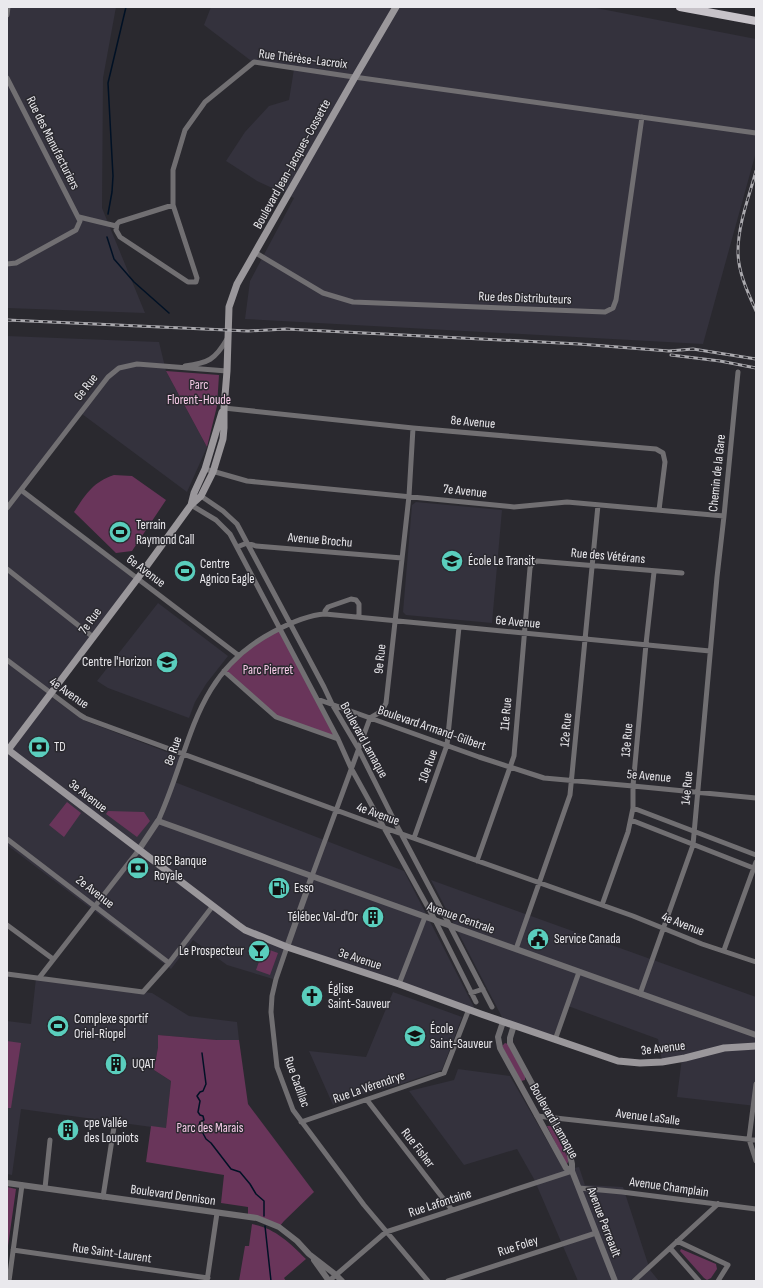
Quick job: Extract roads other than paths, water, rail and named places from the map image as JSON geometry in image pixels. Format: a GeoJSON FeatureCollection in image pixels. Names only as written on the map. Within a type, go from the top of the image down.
{"type":"FeatureCollection","features":[{"type":"Feature","properties":{"kind":"highway"},"geometry":{"type":"LineString","coordinates":[[680,7],[756,21]]}},
{"type":"Feature","properties":{"kind":"main road","name":"Boulevard Jean-Jacques-Cossette"},"geometry":{"type":"LineString","coordinates":[[228,338],[229,307],[237,284],[396,7]]}},
{"type":"Feature","properties":{"kind":"main road","name":"7e Rue"},"geometry":{"type":"LineString","coordinates":[[7,750],[94,637],[191,505],[201,496],[213,472],[223,439],[228,338]]}},
{"type":"Feature","properties":{"kind":"main road","name":"7e Rue"},"geometry":{"type":"LineString","coordinates":[[191,505],[194,493],[205,469],[224,408]]}},
{"type":"Feature","properties":{"kind":"main road","name":"3e Avenue"},"geometry":{"type":"LineString","coordinates":[[7,750],[212,907],[245,930],[287,947],[399,984],[608,1059],[622,1062],[662,1062],[724,1048],[756,1046]]}},
{"type":"Feature","properties":{"kind":"street","name":"Rue Thérèse-Lacroix"},"geometry":{"type":"LineString","coordinates":[[116,226],[116,230],[120,237],[188,282],[196,282],[197,278],[173,205],[173,170],[185,130],[204,102],[254,62],[355,77]]}},
{"type":"Feature","properties":{"kind":"street"},"geometry":{"type":"LineString","coordinates":[[355,77],[756,133]]}},
{"type":"Feature","properties":{"kind":"street","name":"Rue des Manufacturiers"},"geometry":{"type":"LineString","coordinates":[[7,78],[79,217]]}},
{"type":"Feature","properties":{"kind":"street","name":"Rue des Distributeurs"},"geometry":{"type":"LineString","coordinates":[[256,253],[323,294],[353,302],[605,312],[613,308],[616,300],[642,117]]}},
{"type":"Feature","properties":{"kind":"street"},"geometry":{"type":"LineString","coordinates":[[7,264],[16,263],[76,230],[80,221],[79,217],[116,226],[119,222],[173,205]]}},
{"type":"Feature","properties":{"kind":"street"},"geometry":{"type":"LineString","coordinates":[[178,367],[198,364],[212,359],[219,353],[228,338]]}},
{"type":"Feature","properties":{"kind":"street","name":"6e Rue"},"geometry":{"type":"LineString","coordinates":[[7,508],[108,378],[119,368],[137,364],[227,371]]}},
{"type":"Feature","properties":{"kind":"street","name":"Chemin de la Gare"},"geometry":{"type":"LineString","coordinates":[[717,577],[738,372]]}},
{"type":"Feature","properties":{"kind":"street","name":"8e Avenue"},"geometry":{"type":"LineString","coordinates":[[224,408],[413,428],[656,448],[663,453],[665,462],[659,510]]}},
{"type":"Feature","properties":{"kind":"street","name":"9e Rue"},"geometry":{"type":"LineString","coordinates":[[312,876],[370,718],[382,711],[386,703],[409,496],[413,428]]}},
{"type":"Feature","properties":{"kind":"street","name":"7e Avenue"},"geometry":{"type":"LineString","coordinates":[[205,469],[247,481],[514,507],[567,502],[724,516]]}},
{"type":"Feature","properties":{"kind":"street","name":"6e Avenue"},"geometry":{"type":"LineString","coordinates":[[21,490],[238,655]]}},
{"type":"Feature","properties":{"kind":"street","name":"Boulevard Lamaque"},"geometry":{"type":"LineString","coordinates":[[201,496],[230,516],[237,524],[332,704],[358,748],[401,834],[492,1007]]}},
{"type":"Feature","properties":{"kind":"street","name":"Boulevard Lamaque"},"geometry":{"type":"LineString","coordinates":[[191,505],[216,520],[224,527],[237,547],[338,739],[351,768],[435,920],[476,1002]]}},
{"type":"Feature","properties":{"kind":"street","name":"12e Rue"},"geometry":{"type":"LineString","coordinates":[[516,949],[567,807],[572,780],[598,505]]}},
{"type":"Feature","properties":{"kind":"street"},"geometry":{"type":"LineString","coordinates":[[237,547],[247,543]]}},
{"type":"Feature","properties":{"kind":"street","name":"Avenue Brochu"},"geometry":{"type":"LineString","coordinates":[[247,543],[256,546],[402,558]]}},
{"type":"Feature","properties":{"kind":"street","name":"Rue des Vétérans"},"geometry":{"type":"LineString","coordinates":[[532,564],[537,560],[654,572],[682,573]]}},
{"type":"Feature","properties":{"kind":"street","name":"11e Rue"},"geometry":{"type":"LineString","coordinates":[[477,861],[514,756],[530,568],[532,564]]}},
{"type":"Feature","properties":{"kind":"street"},"geometry":{"type":"LineString","coordinates":[[7,570],[94,637]]}},
{"type":"Feature","properties":{"kind":"street","name":"13e Rue"},"geometry":{"type":"LineString","coordinates":[[602,905],[628,832],[633,808],[633,786],[654,572]]}},
{"type":"Feature","properties":{"kind":"street","name":"14e Rue"},"geometry":{"type":"LineString","coordinates":[[640,994],[693,845],[717,577]]}},
{"type":"Feature","properties":{"kind":"street","name":"8e Rue"},"geometry":{"type":"LineString","coordinates":[[39,978],[138,850],[158,821],[167,803],[183,753],[201,707],[208,693],[238,655],[260,638],[291,624],[317,615],[325,614],[325,610],[328,607],[351,599],[356,600],[359,604],[359,617]]}},
{"type":"Feature","properties":{"kind":"street","name":"6e Avenue"},"geometry":{"type":"LineString","coordinates":[[325,614],[710,651]]}},
{"type":"Feature","properties":{"kind":"street","name":"10e Rue"},"geometry":{"type":"LineString","coordinates":[[414,838],[447,745],[459,627]]}},
{"type":"Feature","properties":{"kind":"street","name":"4e Avenue"},"geometry":{"type":"LineString","coordinates":[[7,660],[50,694],[85,718],[756,962]]}},
{"type":"Feature","properties":{"kind":"street"},"geometry":{"type":"LineString","coordinates":[[224,671],[276,716],[338,739]]}},
{"type":"Feature","properties":{"kind":"street","name":"Boulevard Armand-Gilbert"},"geometry":{"type":"LineString","coordinates":[[317,699],[539,777]]}},
{"type":"Feature","properties":{"kind":"street","name":"5e Avenue"},"geometry":{"type":"LineString","coordinates":[[539,777],[756,798]]}},
{"type":"Feature","properties":{"kind":"street"},"geometry":{"type":"LineString","coordinates":[[633,808],[756,855]]}},
{"type":"Feature","properties":{"kind":"street"},"geometry":{"type":"LineString","coordinates":[[631,820],[755,869]]}},
{"type":"Feature","properties":{"kind":"street","name":"Avenue Centrale"},"geometry":{"type":"LineString","coordinates":[[158,821],[756,1035]]}},
{"type":"Feature","properties":{"kind":"street","name":"2e Avenue"},"geometry":{"type":"LineString","coordinates":[[7,839],[169,963]]}},
{"type":"Feature","properties":{"kind":"street"},"geometry":{"type":"LineString","coordinates":[[724,950],[755,869],[756,862]]}},
{"type":"Feature","properties":{"kind":"street","name":"Rue Cadillac"},"geometry":{"type":"LineString","coordinates":[[312,876],[274,985],[271,1012],[277,1067],[293,1110],[301,1122],[364,1205],[428,1281]]}},
{"type":"Feature","properties":{"kind":"street"},"geometry":{"type":"LineString","coordinates":[[7,974],[143,992],[169,963],[212,907]]}},
{"type":"Feature","properties":{"kind":"street"},"geometry":{"type":"LineString","coordinates":[[399,984],[425,916]]}},
{"type":"Feature","properties":{"kind":"street"},"geometry":{"type":"LineString","coordinates":[[7,925],[54,959]]}},
{"type":"Feature","properties":{"kind":"street"},"geometry":{"type":"LineString","coordinates":[[555,1040],[579,972]]}},
{"type":"Feature","properties":{"kind":"street"},"geometry":{"type":"LineString","coordinates":[[471,993],[483,989]]}},
{"type":"Feature","properties":{"kind":"street","name":"Rue La Vérendrye"},"geometry":{"type":"LineString","coordinates":[[301,1122],[444,1074],[469,1009]]}},
{"type":"Feature","properties":{"kind":"street","name":"Boulevard Lamaque"},"geometry":{"type":"LineString","coordinates":[[503,1022],[498,1037],[500,1048],[566,1168],[572,1170],[568,1147],[550,1117],[510,1042],[514,1025]]}},
{"type":"Feature","properties":{"kind":"street"},"geometry":{"type":"LineString","coordinates":[[756,1084],[749,1139],[756,1161]]}},
{"type":"Feature","properties":{"kind":"street","name":"Rue Fisher"},"geometry":{"type":"LineString","coordinates":[[367,1100],[452,1210]]}},
{"type":"Feature","properties":{"kind":"street","name":"Avenue LaSalle"},"geometry":{"type":"LineString","coordinates":[[537,1116],[756,1140]]}},
{"type":"Feature","properties":{"kind":"street"},"geometry":{"type":"LineString","coordinates":[[103,1197],[114,1127]]}},
{"type":"Feature","properties":{"kind":"street"},"geometry":{"type":"LineString","coordinates":[[44,1188],[50,1140]]}},
{"type":"Feature","properties":{"kind":"street","name":"Rue Lafontaine"},"geometry":{"type":"LineString","coordinates":[[329,1281],[386,1232],[572,1170]]}},
{"type":"Feature","properties":{"kind":"street","name":"Avenue Perreault"},"geometry":{"type":"LineString","coordinates":[[572,1170],[615,1281]]}},
{"type":"Feature","properties":{"kind":"street","name":"Boulevard Dennison"},"geometry":{"type":"LineString","coordinates":[[7,1183],[257,1218],[279,1227],[297,1241],[309,1254],[329,1281]]}},
{"type":"Feature","properties":{"kind":"street"},"geometry":{"type":"LineString","coordinates":[[9,1281],[22,1185]]}},
{"type":"Feature","properties":{"kind":"street","name":"Avenue Champlain"},"geometry":{"type":"LineString","coordinates":[[579,1188],[756,1208]]}},
{"type":"Feature","properties":{"kind":"street"},"geometry":{"type":"LineString","coordinates":[[634,1281],[718,1204]]}},
{"type":"Feature","properties":{"kind":"street"},"geometry":{"type":"LineString","coordinates":[[208,1280],[217,1212]]}},
{"type":"Feature","properties":{"kind":"street","name":"Rue Foley"},"geometry":{"type":"LineString","coordinates":[[448,1281],[596,1233]]}},
{"type":"Feature","properties":{"kind":"street"},"geometry":{"type":"LineString","coordinates":[[677,1240],[728,1265],[718,1281]]}},
{"type":"Feature","properties":{"kind":"street"},"geometry":{"type":"LineString","coordinates":[[670,1248],[699,1281]]}},
{"type":"Feature","properties":{"kind":"street","name":"Rue Saint-Laurent"},"geometry":{"type":"LineString","coordinates":[[13,1250],[208,1280]]}},
{"type":"Feature","properties":{"kind":"street","name":"Boulevard Dennison"},"geometry":{"type":"LineString","coordinates":[[309,1254],[342,1281]]}},
{"type":"Feature","properties":{"kind":"waterway"},"geometry":{"type":"LineString","coordinates":[[108,214],[113,176],[108,83],[126,7]]}},
{"type":"Feature","properties":{"kind":"waterway"},"geometry":{"type":"LineString","coordinates":[[107,237],[114,259],[134,282],[169,313]]}},
{"type":"Feature","properties":{"kind":"waterway"},"geometry":{"type":"LineString","coordinates":[[202,1053],[206,1084],[203,1091],[197,1096],[200,1101],[198,1112],[203,1116],[204,1120],[200,1122],[199,1126],[206,1139],[211,1143],[231,1169],[240,1172],[256,1194],[264,1201],[264,1216]]}},
{"type":"Feature","properties":{"kind":"waterway"},"geometry":{"type":"LineString","coordinates":[[265,1226],[271,1281]]}},
{"type":"Feature","properties":{"kind":"railway"},"geometry":{"type":"LineString","coordinates":[[756,171],[747,201],[738,242],[738,260],[747,290],[756,311]]}},
{"type":"Feature","properties":{"kind":"railway"},"geometry":{"type":"LineString","coordinates":[[7,320],[248,331],[286,329],[579,344],[669,351],[693,349],[756,359]]}},
{"type":"Feature","properties":{"kind":"railway"},"geometry":{"type":"LineString","coordinates":[[671,355],[720,361],[756,368]]}},
{"type":"Feature","properties":{"kind":"place","name":"Terrain Raymond Call"},"geometry":{"type":"Point","coordinates":[120,532]}},
{"type":"Feature","properties":{"kind":"place","name":"École Le Transit"},"geometry":{"type":"Point","coordinates":[452,561]}},
{"type":"Feature","properties":{"kind":"place","name":"Centre Agnico Eagle"},"geometry":{"type":"Point","coordinates":[185,571]}},
{"type":"Feature","properties":{"kind":"place","name":"Centre l'Horizon"},"geometry":{"type":"Point","coordinates":[167,662]}},
{"type":"Feature","properties":{"kind":"place","name":"TD"},"geometry":{"type":"Point","coordinates":[39,747]}},
{"type":"Feature","properties":{"kind":"place","name":"RBC Banque Royale"},"geometry":{"type":"Point","coordinates":[138,868]}},
{"type":"Feature","properties":{"kind":"place","name":"Esso"},"geometry":{"type":"Point","coordinates":[279,888]}},
{"type":"Feature","properties":{"kind":"place","name":"Télébec Val-d'Or"},"geometry":{"type":"Point","coordinates":[373,917]}},
{"type":"Feature","properties":{"kind":"place","name":"Service Canada"},"geometry":{"type":"Point","coordinates":[538,939]}},
{"type":"Feature","properties":{"kind":"place","name":"Le Prospecteur"},"geometry":{"type":"Point","coordinates":[259,951]}},
{"type":"Feature","properties":{"kind":"place","name":"Église Saint-Sauveur"},"geometry":{"type":"Point","coordinates":[312,996]}},
{"type":"Feature","properties":{"kind":"place","name":"Complexe sportif Oriel-Riopel"},"geometry":{"type":"Point","coordinates":[58,1026]}},
{"type":"Feature","properties":{"kind":"place","name":"École Saint-Sauveur"},"geometry":{"type":"Point","coordinates":[415,1036]}},
{"type":"Feature","properties":{"kind":"place","name":"UQAT"},"geometry":{"type":"Point","coordinates":[116,1064]}},
{"type":"Feature","properties":{"kind":"place","name":"cpe Vallée des Loupiots"},"geometry":{"type":"Point","coordinates":[68,1130]}},
{"type":"Feature","properties":{"kind":"park label","name":"Parc Florent-Houde"},"geometry":{"type":"Point","coordinates":[199,392]}},
{"type":"Feature","properties":{"kind":"park label","name":"Parc Pierret"},"geometry":{"type":"Point","coordinates":[268,670]}},
{"type":"Feature","properties":{"kind":"park label","name":"Parc des Marais"},"geometry":{"type":"Point","coordinates":[210,1128]}}]}
